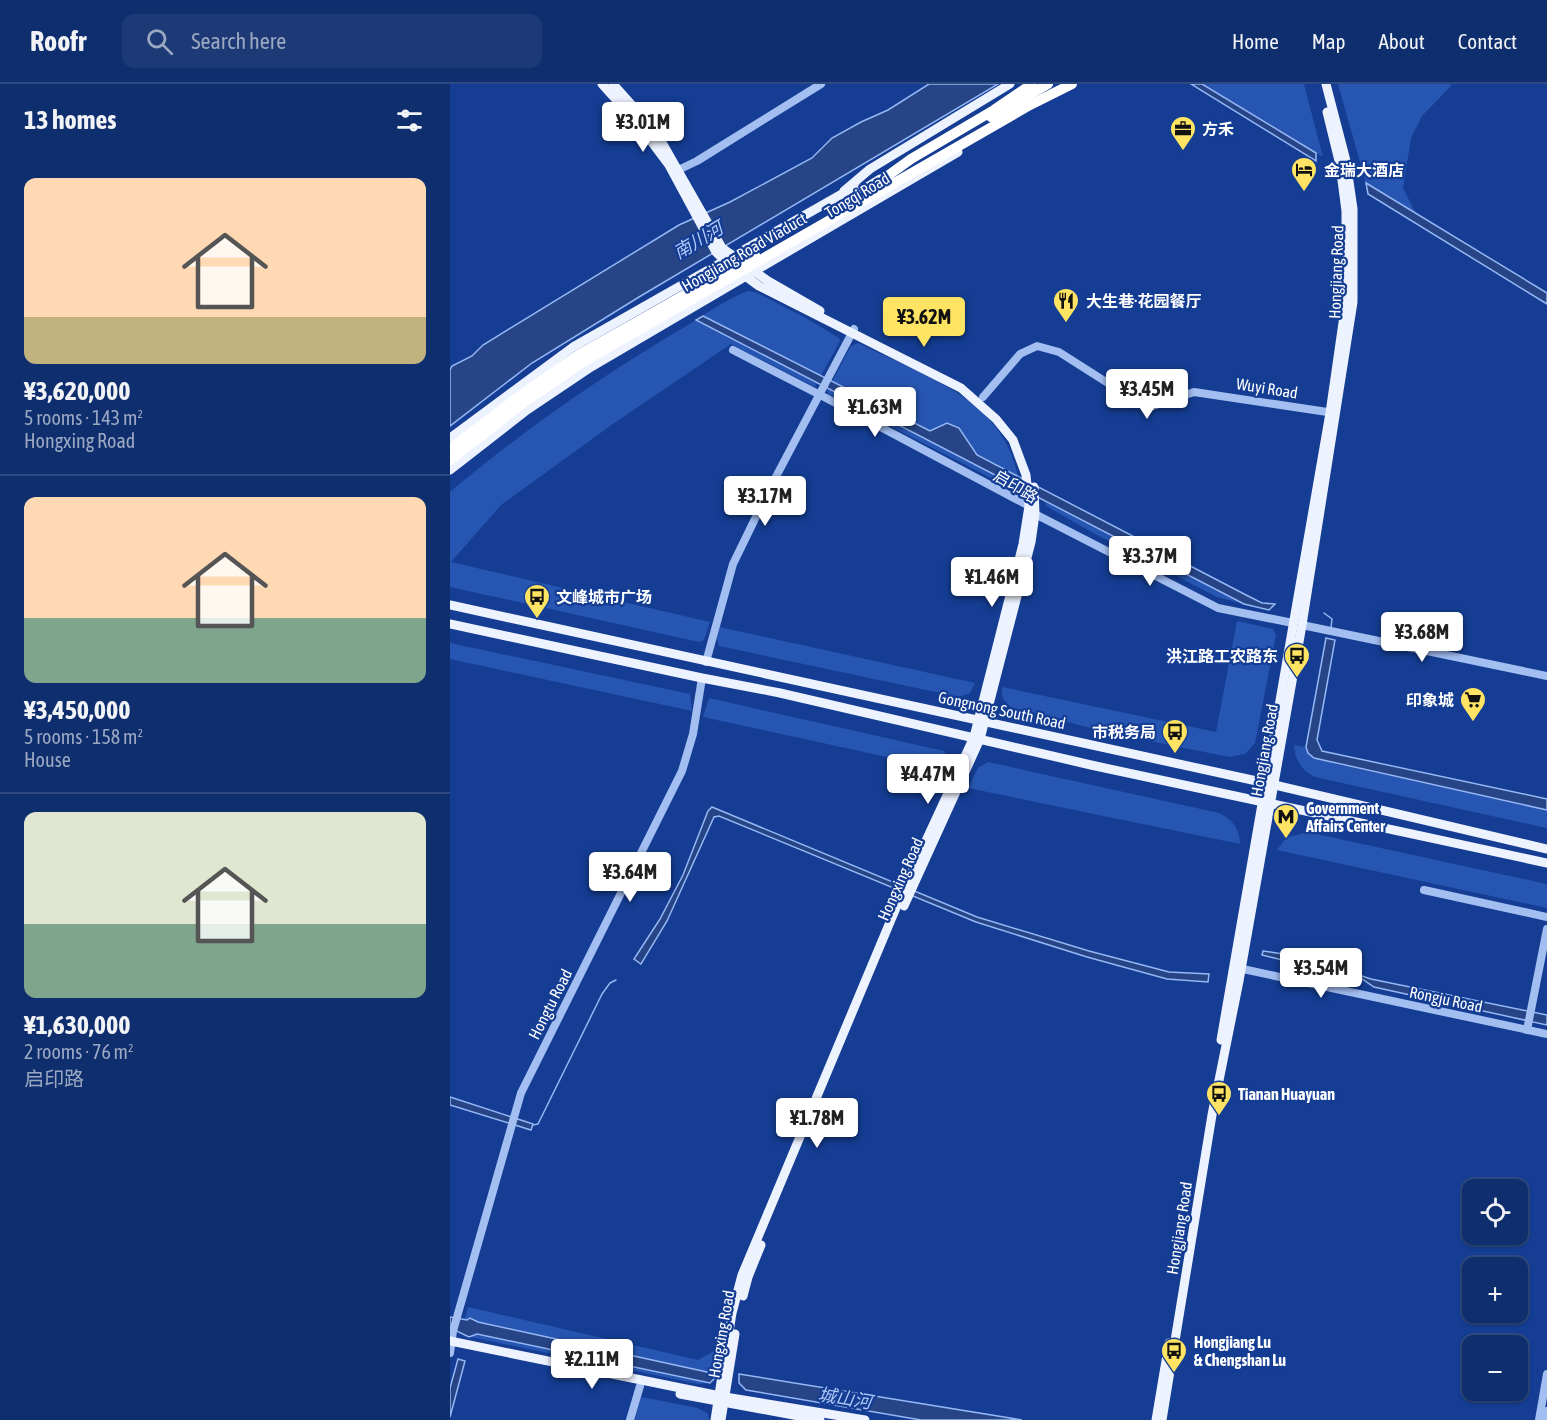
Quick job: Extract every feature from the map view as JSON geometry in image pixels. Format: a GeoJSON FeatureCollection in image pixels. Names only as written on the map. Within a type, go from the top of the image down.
{"type":"FeatureCollection","features":[{"type":"Feature","properties":{"kind":"highway"},"geometry":{"type":"LineString","coordinates":[[885,179],[911,159],[1034,84]]}},
{"type":"Feature","properties":{"kind":"highway","name":"Hongjiang Road Viaduct"},"geometry":{"type":"LineString","coordinates":[[450,460],[519,401],[578,355],[1048,84]]}},
{"type":"Feature","properties":{"kind":"highway","name":"Hongjiang Road Viaduct"},"geometry":{"type":"LineString","coordinates":[[450,449],[519,401],[583,362],[1064,84]]}},
{"type":"Feature","properties":{"kind":"highway"},"geometry":{"type":"LineString","coordinates":[[1030,105],[1070,84]]}},
{"type":"Feature","properties":{"kind":"main road"},"geometry":{"type":"LineString","coordinates":[[602,84],[676,171]]}},
{"type":"Feature","properties":{"kind":"main road"},"geometry":{"type":"LineString","coordinates":[[613,84],[656,132],[719,250],[750,274]]}},
{"type":"Feature","properties":{"kind":"main road"},"geometry":{"type":"LineString","coordinates":[[842,194],[870,168],[1010,84]]}},
{"type":"Feature","properties":{"kind":"main road","name":"Tongqi Road"},"geometry":{"type":"LineString","coordinates":[[450,438],[573,347],[842,194],[867,187],[970,127],[1034,84]]}},
{"type":"Feature","properties":{"kind":"main road","name":"Tongqi Road"},"geometry":{"type":"LineString","coordinates":[[450,470],[527,410],[591,367],[874,202],[1070,84]]}},
{"type":"Feature","properties":{"kind":"main road","name":"Hongjiang Road"},"geometry":{"type":"LineString","coordinates":[[1319,84],[1340,165],[1347,235],[1346,302],[1333,413]]}},
{"type":"Feature","properties":{"kind":"main road","name":"Hongjiang Road"},"geometry":{"type":"LineString","coordinates":[[1156,1420],[1270,784],[1353,302],[1354,234],[1346,161],[1326,84]]}},
{"type":"Feature","properties":{"kind":"main road","name":"Hongxing Road"},"geometry":{"type":"LineString","coordinates":[[715,1420],[748,1277],[909,885],[977,738],[1032,505],[1026,454],[1002,416],[983,397],[951,377],[759,286],[750,274]]}},
{"type":"Feature","properties":{"kind":"main road","name":"Hongxing Road"},"geometry":{"type":"LineString","coordinates":[[853,331],[945,379],[977,400],[1013,440],[1030,477]]}},
{"type":"Feature","properties":{"kind":"main road","name":"Gongnong South Road"},"geometry":{"type":"LineString","coordinates":[[450,605],[1270,784],[1547,849]]}},
{"type":"Feature","properties":{"kind":"main road","name":"Gongnong South Road"},"geometry":{"type":"LineString","coordinates":[[450,624],[780,693],[1547,863]]}},
{"type":"Feature","properties":{"kind":"main road","name":"Hongjiang Road"},"geometry":{"type":"LineString","coordinates":[[1162,1420],[1237,968]]}},
{"type":"Feature","properties":{"kind":"main road"},"geometry":{"type":"LineString","coordinates":[[451,1346],[820,1420]]}},
{"type":"Feature","properties":{"kind":"main road"},"geometry":{"type":"LineString","coordinates":[[451,1346],[640,1386],[865,1420]]}},
{"type":"Feature","properties":{"kind":"main road","name":"Hongxing Road"},"geometry":{"type":"LineString","coordinates":[[721,1399],[721,1420]]}},
{"type":"Feature","properties":{"kind":"street"},"geometry":{"type":"LineString","coordinates":[[676,171],[820,84]]}},
{"type":"Feature","properties":{"kind":"street"},"geometry":{"type":"LineString","coordinates":[[706,662],[733,564],[853,331]]}},
{"type":"Feature","properties":{"kind":"street","name":"Wuyi Road"},"geometry":{"type":"LineString","coordinates":[[983,397],[1020,354],[1037,346],[1059,352],[1147,408],[1194,392],[1333,413]]}},
{"type":"Feature","properties":{"kind":"street","name":"启印路"},"geometry":{"type":"LineString","coordinates":[[732,351],[820,392],[1032,505],[1218,608],[1547,676]]}},
{"type":"Feature","properties":{"kind":"street","name":"Hongtu Road"},"geometry":{"type":"LineString","coordinates":[[451,1346],[453,1331],[514,1116],[540,1053],[682,771],[693,734],[702,678]]}},
{"type":"Feature","properties":{"kind":"street"},"geometry":{"type":"LineString","coordinates":[[1424,890],[1547,917]]}},
{"type":"Feature","properties":{"kind":"street"},"geometry":{"type":"LineString","coordinates":[[1528,1026],[1547,929]]}},
{"type":"Feature","properties":{"kind":"street","name":"Rongju Road"},"geometry":{"type":"LineString","coordinates":[[1237,968],[1528,1026],[1547,1034]]}},
{"type":"Feature","properties":{"kind":"street"},"geometry":{"type":"LineString","coordinates":[[1539,1420],[1547,1374]]}},
{"type":"Feature","properties":{"kind":"street"},"geometry":{"type":"LineString","coordinates":[[630,1420],[640,1386]]}},
{"type":"Feature","properties":{"kind":"street"},"geometry":{"type":"LineString","coordinates":[[1545,1420],[1547,1411]]}},
{"type":"Feature","properties":{"kind":"shaded area"},"geometry":{"type":"Polygon","coordinates":[[[1202,84],[1304,84],[1323,157],[1316,153],[1202,84]]]}},
{"type":"Feature","properties":{"kind":"shaded area"},"geometry":{"type":"Polygon","coordinates":[[[1338,84],[1450,84],[1451,86],[1422,116],[1411,138],[1403,188],[1416,214],[1366,183],[1338,84]]]}},
{"type":"Feature","properties":{"kind":"shaded area"},"geometry":{"type":"Polygon","coordinates":[[[748,291],[755,292],[806,318],[839,338],[840,341],[815,387],[731,344],[610,426],[501,505],[451,562],[710,622],[704,640],[699,642],[450,587],[450,492],[504,448],[588,388],[720,304],[748,291]]]}},
{"type":"Feature","properties":{"kind":"shaded area"},"geometry":{"type":"Polygon","coordinates":[[[858,343],[939,382],[963,397],[985,415],[1002,436],[1014,462],[1020,493],[828,394],[827,391],[851,346],[858,343]]]}},
{"type":"Feature","properties":{"kind":"shaded area"},"geometry":{"type":"Polygon","coordinates":[[[1045,501],[1244,604],[1217,597],[1095,534],[1046,506],[1045,501]]]}},
{"type":"Feature","properties":{"kind":"shaded area"},"geometry":{"type":"Polygon","coordinates":[[[1237,621],[1273,629],[1276,635],[1255,743],[1245,754],[1229,757],[1106,732],[1013,708],[1005,702],[1003,697],[1002,687],[1216,732],[1237,621]]]}},
{"type":"Feature","properties":{"kind":"shaded area"},"geometry":{"type":"Polygon","coordinates":[[[720,627],[975,683],[970,693],[959,697],[719,646],[717,639],[720,627]]]}},
{"type":"Feature","properties":{"kind":"shaded area"},"geometry":{"type":"Polygon","coordinates":[[[450,643],[690,694],[692,711],[450,659],[450,643]]]}},
{"type":"Feature","properties":{"kind":"shaded area"},"geometry":{"type":"Polygon","coordinates":[[[709,698],[944,751],[949,758],[951,771],[703,717],[709,698]]]}},
{"type":"Feature","properties":{"kind":"shaded area"},"geometry":{"type":"Polygon","coordinates":[[[1294,745],[1306,747],[1308,753],[1336,764],[1547,810],[1547,828],[1315,777],[1300,764],[1294,745]]]}},
{"type":"Feature","properties":{"kind":"shaded area"},"geometry":{"type":"Polygon","coordinates":[[[988,762],[1219,813],[1234,825],[1240,844],[968,788],[978,768],[988,762]]]}},
{"type":"Feature","properties":{"kind":"shaded area"},"geometry":{"type":"Polygon","coordinates":[[[1307,832],[1547,884],[1547,908],[1277,850],[1286,838],[1307,832]]]}},
{"type":"Feature","properties":{"kind":"shaded area"},"geometry":{"type":"Polygon","coordinates":[[[468,1307],[698,1360],[716,1350],[721,1351],[716,1377],[710,1383],[698,1384],[465,1336],[461,1331],[468,1307]]]}},
{"type":"Feature","properties":{"kind":"shaded area"},"geometry":{"type":"Polygon","coordinates":[[[641,1397],[698,1408],[708,1414],[709,1420],[635,1420],[641,1397]]]}},
{"type":"Feature","properties":{"kind":"water","name":"南川河"},"geometry":{"type":"Polygon","coordinates":[[[929,84],[998,84],[532,363],[450,426],[450,370],[452,366],[472,356],[483,345],[679,225],[730,202],[812,158],[832,138],[888,110],[929,84]]]}},
{"type":"Feature","properties":{"kind":"water"},"geometry":{"type":"Polygon","coordinates":[[[1191,84],[1202,84],[1316,153],[1316,161],[1191,84]]]}},
{"type":"Feature","properties":{"kind":"water"},"geometry":{"type":"Polygon","coordinates":[[[1366,183],[1547,293],[1547,304],[1368,194],[1366,183]]]}},
{"type":"Feature","properties":{"kind":"water"},"geometry":{"type":"Polygon","coordinates":[[[703,316],[930,431],[947,423],[959,428],[977,455],[1262,603],[1275,604],[1269,610],[1244,604],[696,320],[703,316]]]}},
{"type":"Feature","properties":{"kind":"water"},"geometry":{"type":"Polygon","coordinates":[[[1326,638],[1335,640],[1317,740],[1322,751],[1547,799],[1547,810],[1314,758],[1308,753],[1306,747],[1326,638]]]}},
{"type":"Feature","properties":{"kind":"water"},"geometry":{"type":"Polygon","coordinates":[[[712,807],[977,917],[1089,951],[1169,972],[1209,974],[1208,982],[1167,979],[976,922],[719,816],[714,817],[667,921],[641,964],[634,959],[660,919],[683,875],[708,811],[712,807]]]}},
{"type":"Feature","properties":{"kind":"water"},"geometry":{"type":"Polygon","coordinates":[[[1263,951],[1304,957],[1371,979],[1547,1015],[1547,1025],[1374,987],[1362,979],[1262,955],[1263,951]]]}},
{"type":"Feature","properties":{"kind":"water"},"geometry":{"type":"Polygon","coordinates":[[[450,1097],[533,1124],[531,1130],[450,1105],[450,1097]]]}},
{"type":"Feature","properties":{"kind":"water"},"geometry":{"type":"Polygon","coordinates":[[[450,1317],[467,1320],[470,1318],[478,1322],[707,1372],[716,1377],[710,1383],[477,1334],[469,1337],[450,1328],[450,1317]]]}},
{"type":"Feature","properties":{"kind":"water"},"geometry":{"type":"Polygon","coordinates":[[[458,1359],[465,1361],[450,1417],[450,1388],[458,1359]]]}},
{"type":"Feature","properties":{"kind":"water","name":"城山河"},"geometry":{"type":"Polygon","coordinates":[[[739,1374],[1022,1420],[921,1420],[746,1390],[739,1383],[739,1374]]]}},
{"type":"Feature","properties":{"kind":"waterway"},"geometry":{"type":"LineString","coordinates":[[1324,613],[1332,619],[1331,628]]}},
{"type":"Feature","properties":{"kind":"waterway"},"geometry":{"type":"LineString","coordinates":[[533,1125],[538,1124],[602,994],[610,983],[616,980]]}},
{"type":"Feature","properties":{"kind":"place","name":"方禾"},"geometry":{"type":"Point","coordinates":[1183,152]}},
{"type":"Feature","properties":{"kind":"place","name":"金瑞大酒店"},"geometry":{"type":"Point","coordinates":[1304,193]}},
{"type":"Feature","properties":{"kind":"place","name":"大生巷·花园餐厅"},"geometry":{"type":"Point","coordinates":[1066,324]}},
{"type":"Feature","properties":{"kind":"place","name":"文峰城市广场"},"geometry":{"type":"Point","coordinates":[537,620]}},
{"type":"Feature","properties":{"kind":"place","name":"洪江路工农路东"},"geometry":{"type":"Point","coordinates":[1297,679]}},
{"type":"Feature","properties":{"kind":"place","name":"印象城"},"geometry":{"type":"Point","coordinates":[1473,723]}},
{"type":"Feature","properties":{"kind":"place","name":"市税务局"},"geometry":{"type":"Point","coordinates":[1175,755]}},
{"type":"Feature","properties":{"kind":"place","name":"Government Affairs Center"},"geometry":{"type":"Point","coordinates":[1286,840]}},
{"type":"Feature","properties":{"kind":"place","name":"Tianan Huayuan"},"geometry":{"type":"Point","coordinates":[1219,1117]}},
{"type":"Feature","properties":{"kind":"place","name":"Hongjiang Lu & Chengshan Lu"},"geometry":{"type":"Point","coordinates":[1174,1374]}}]}
